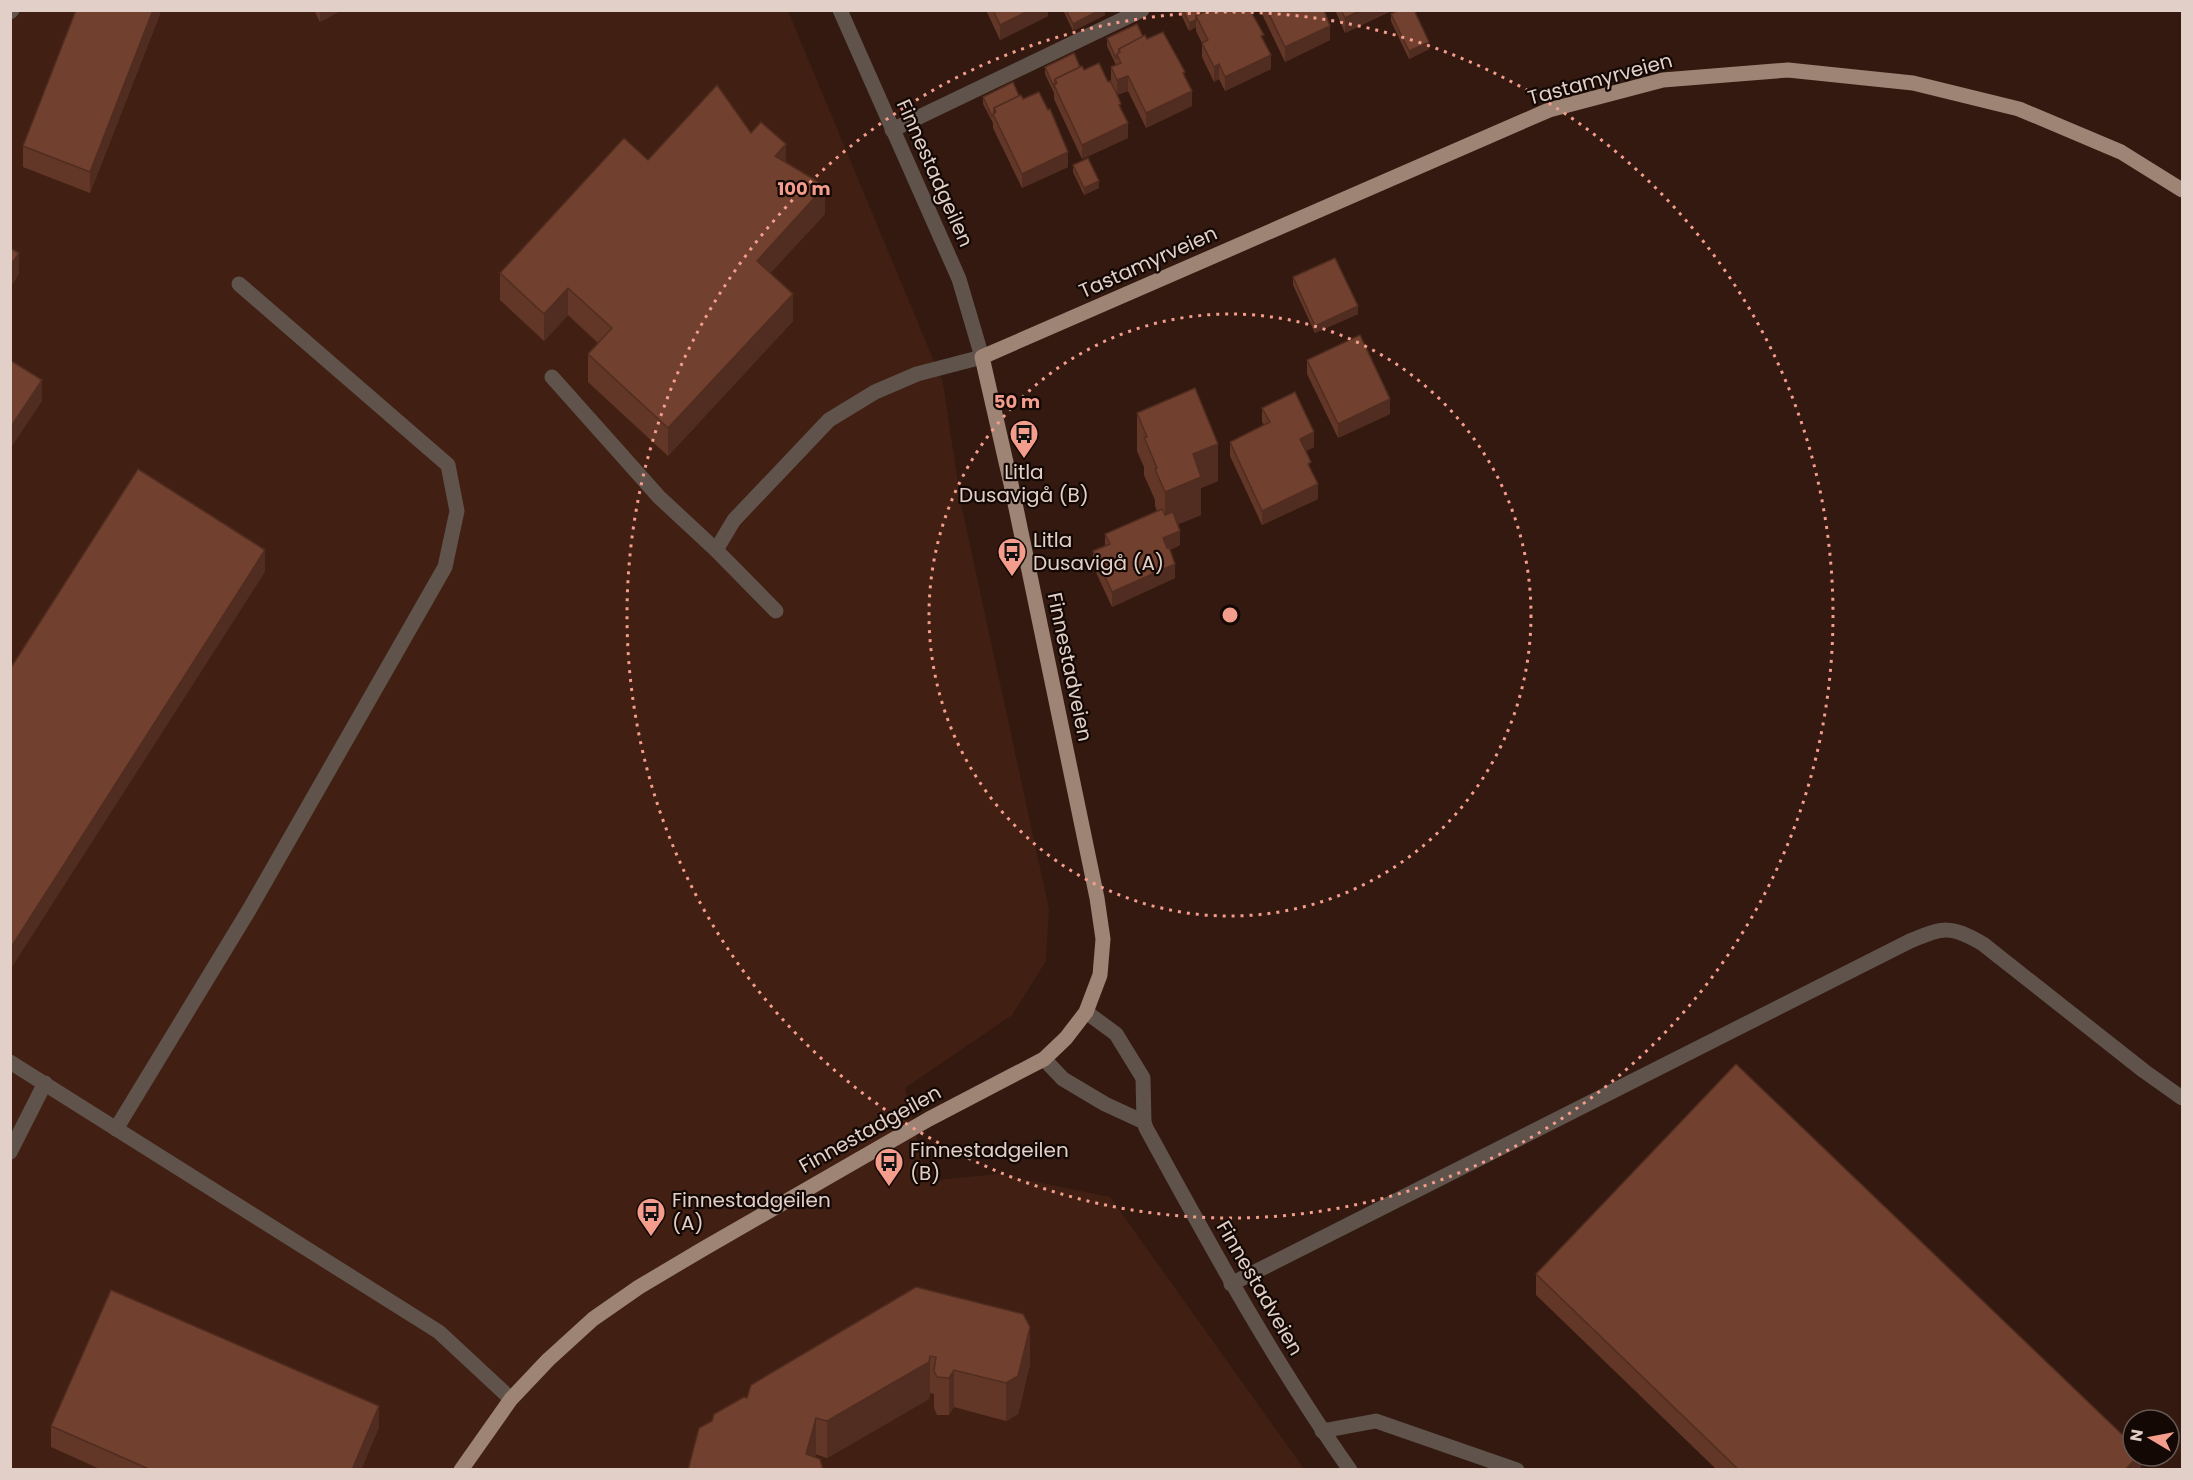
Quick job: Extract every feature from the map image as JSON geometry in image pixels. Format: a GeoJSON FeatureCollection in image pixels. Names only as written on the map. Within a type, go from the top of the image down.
{"type":"FeatureCollection","features":[{"type":"Feature","properties":{"kind":"main road","name":"Tastamyrveien"},"geometry":{"type":"LineString","coordinates":[[982,357],[1549,110],[1663,80],[1788,70],[1913,83],[2019,108],[2121,152],[2182,190]]}},
{"type":"Feature","properties":{"kind":"main road","name":"Finnestadveien"},"geometry":{"type":"LineString","coordinates":[[982,357],[1097,898],[1103,939],[1100,975],[1086,1012]]}},
{"type":"Feature","properties":{"kind":"main road","name":"Finnestadgeilen"},"geometry":{"type":"LineString","coordinates":[[461,1470],[511,1399],[548,1360],[593,1319],[639,1287],[928,1119],[1044,1059],[1066,1038],[1086,1012]]}},
{"type":"Feature","properties":{"kind":"street","name":"Finnestadgeilen"},"geometry":{"type":"LineString","coordinates":[[840,10],[959,279],[982,357]]}},
{"type":"Feature","properties":{"kind":"street"},"geometry":{"type":"LineString","coordinates":[[892,130],[1142,10]]}},
{"type":"Feature","properties":{"kind":"street"},"geometry":{"type":"LineString","coordinates":[[116,1129],[249,910],[445,567],[457,511],[448,465],[239,284]]}},
{"type":"Feature","properties":{"kind":"street"},"geometry":{"type":"LineString","coordinates":[[716,550],[734,520],[829,420],[875,392],[917,374],[982,357]]}},
{"type":"Feature","properties":{"kind":"street"},"geometry":{"type":"LineString","coordinates":[[552,377],[659,497],[716,550],[776,611]]}},
{"type":"Feature","properties":{"kind":"street"},"geometry":{"type":"LineString","coordinates":[[1232,1284],[1900,946],[1937,930],[1963,932],[1983,944],[2144,1071],[2182,1098]]}},
{"type":"Feature","properties":{"kind":"street","name":"Finnestadveien"},"geometry":{"type":"LineString","coordinates":[[1086,1012],[1116,1034],[1143,1078],[1144,1122],[1232,1284],[1322,1431],[1350,1470]]}},
{"type":"Feature","properties":{"kind":"street"},"geometry":{"type":"LineString","coordinates":[[1044,1059],[1063,1079],[1105,1104],[1144,1122]]}},
{"type":"Feature","properties":{"kind":"street"},"geometry":{"type":"LineString","coordinates":[[10,1062],[439,1332],[511,1399]]}},
{"type":"Feature","properties":{"kind":"street"},"geometry":{"type":"LineString","coordinates":[[10,1152],[45,1083]]}},
{"type":"Feature","properties":{"kind":"street"},"geometry":{"type":"LineString","coordinates":[[1322,1431],[1376,1421],[1518,1470]]}},
{"type":"Feature","properties":{"kind":"shaded area"},"geometry":{"type":"Polygon","coordinates":[[[10,11],[788,11],[943,383],[961,504],[1049,909],[1046,961],[1012,1015],[905,1088],[927,1181],[998,1174],[1110,1197],[1304,1469],[11,1469],[10,11]]]}},
{"type":"Feature","properties":{"kind":"building"},"geometry":{"type":"Polygon","coordinates":[[[76,10],[153,10],[90,172],[23,146],[76,10]]]}},
{"type":"Feature","properties":{"kind":"building"},"geometry":{"type":"Polygon","coordinates":[[[993,10],[1030,10],[1000,25],[993,10]]]}},
{"type":"Feature","properties":{"kind":"building"},"geometry":{"type":"Polygon","coordinates":[[[1066,10],[1100,10],[1073,24],[1066,10]]]}},
{"type":"Feature","properties":{"kind":"building"},"geometry":{"type":"Polygon","coordinates":[[[1183,10],[1208,10],[1196,16],[1196,20],[1189,23],[1183,10]]]}},
{"type":"Feature","properties":{"kind":"building"},"geometry":{"type":"Polygon","coordinates":[[[1208,10],[1250,10],[1264,35],[1261,36],[1271,55],[1225,77],[1219,64],[1214,67],[1202,43],[1208,40],[1196,16],[1208,10]]]}},
{"type":"Feature","properties":{"kind":"building"},"geometry":{"type":"Polygon","coordinates":[[[1267,10],[1324,10],[1330,26],[1285,47],[1267,10]]]}},
{"type":"Feature","properties":{"kind":"building"},"geometry":{"type":"Polygon","coordinates":[[[1341,10],[1361,10],[1345,18],[1341,10]]]}},
{"type":"Feature","properties":{"kind":"building"},"geometry":{"type":"Polygon","coordinates":[[[1399,10],[1414,10],[1429,42],[1409,51],[1391,14],[1399,10]]]}},
{"type":"Feature","properties":{"kind":"building"},"geometry":{"type":"Polygon","coordinates":[[[1137,24],[1143,37],[1119,49],[1116,58],[1107,38],[1137,24]]]}},
{"type":"Feature","properties":{"kind":"building"},"geometry":{"type":"Polygon","coordinates":[[[1163,32],[1185,72],[1183,73],[1192,91],[1146,113],[1128,76],[1117,80],[1111,67],[1121,63],[1117,54],[1120,52],[1119,49],[1145,35],[1147,39],[1163,32]]]}},
{"type":"Feature","properties":{"kind":"building"},"geometry":{"type":"Polygon","coordinates":[[[1074,53],[1080,67],[1055,79],[1054,87],[1045,67],[1074,53]]]}},
{"type":"Feature","properties":{"kind":"building"},"geometry":{"type":"Polygon","coordinates":[[[1099,63],[1108,82],[1110,81],[1116,92],[1121,104],[1119,105],[1128,123],[1082,145],[1054,85],[1057,83],[1055,79],[1082,66],[1084,70],[1099,63]]]}},
{"type":"Feature","properties":{"kind":"building"},"geometry":{"type":"Polygon","coordinates":[[[1013,82],[1019,96],[994,108],[992,116],[983,97],[1013,82]]]}},
{"type":"Feature","properties":{"kind":"building"},"geometry":{"type":"Polygon","coordinates":[[[717,85],[751,133],[761,122],[786,144],[775,156],[825,186],[757,261],[793,294],[668,428],[588,354],[612,328],[568,288],[544,314],[500,273],[624,138],[648,160],[717,85]]]}},
{"type":"Feature","properties":{"kind":"building"},"geometry":{"type":"Polygon","coordinates":[[[1039,92],[1048,110],[1050,109],[1068,152],[1022,174],[993,114],[996,112],[994,108],[1021,95],[1023,99],[1039,92]]]}},
{"type":"Feature","properties":{"kind":"building"},"geometry":{"type":"Polygon","coordinates":[[[1088,158],[1099,181],[1084,188],[1073,165],[1088,158]]]}},
{"type":"Feature","properties":{"kind":"building"},"geometry":{"type":"Polygon","coordinates":[[[10,248],[19,253],[10,266],[10,248]]]}},
{"type":"Feature","properties":{"kind":"building"},"geometry":{"type":"Polygon","coordinates":[[[1335,258],[1358,306],[1315,326],[1293,277],[1335,258]]]}},
{"type":"Feature","properties":{"kind":"building"},"geometry":{"type":"Polygon","coordinates":[[[1360,335],[1390,399],[1338,424],[1307,360],[1360,335]]]}},
{"type":"Feature","properties":{"kind":"building"},"geometry":{"type":"Polygon","coordinates":[[[10,360],[42,380],[10,428],[10,360]]]}},
{"type":"Feature","properties":{"kind":"building"},"geometry":{"type":"Polygon","coordinates":[[[1195,388],[1218,444],[1193,454],[1201,477],[1165,492],[1137,413],[1195,388]]]}},
{"type":"Feature","properties":{"kind":"building"},"geometry":{"type":"Polygon","coordinates":[[[1295,392],[1314,432],[1300,439],[1311,462],[1308,464],[1318,484],[1262,511],[1230,442],[1270,422],[1262,408],[1295,392]]]}},
{"type":"Feature","properties":{"kind":"building"},"geometry":{"type":"Polygon","coordinates":[[[138,469],[265,550],[10,949],[10,669],[138,469]]]}},
{"type":"Feature","properties":{"kind":"building"},"geometry":{"type":"Polygon","coordinates":[[[1162,509],[1165,515],[1173,512],[1180,531],[1163,538],[1175,564],[1112,592],[1093,551],[1110,544],[1105,534],[1162,509]]]}},
{"type":"Feature","properties":{"kind":"building"},"geometry":{"type":"Polygon","coordinates":[[[1736,1064],[2121,1433],[2121,1468],[2127,1468],[2125,1470],[1739,1470],[1536,1274],[1736,1064]]]}},
{"type":"Feature","properties":{"kind":"building"},"geometry":{"type":"Polygon","coordinates":[[[916,1287],[1023,1314],[1030,1327],[1018,1376],[1006,1383],[954,1370],[949,1378],[937,1377],[934,1371],[936,1357],[930,1356],[929,1362],[827,1421],[816,1418],[806,1454],[820,1459],[823,1470],[688,1470],[699,1428],[712,1421],[714,1414],[744,1397],[747,1398],[751,1385],[916,1287]]]}},
{"type":"Feature","properties":{"kind":"building"},"geometry":{"type":"Polygon","coordinates":[[[111,1290],[379,1406],[352,1470],[151,1470],[51,1426],[111,1290]]]}},
{"type":"Feature","properties":{"kind":"place","name":"Litla Dusavigå (B)"},"geometry":{"type":"Point","coordinates":[1024,460]}},
{"type":"Feature","properties":{"kind":"place","name":"Litla Dusavigå (A)"},"geometry":{"type":"Point","coordinates":[1012,578]}},
{"type":"Feature","properties":{"kind":"place","name":"Finnestadgeilen (B)"},"geometry":{"type":"Point","coordinates":[889,1188]}},
{"type":"Feature","properties":{"kind":"place","name":"Finnestadgeilen (A)"},"geometry":{"type":"Point","coordinates":[651,1238]}}]}
